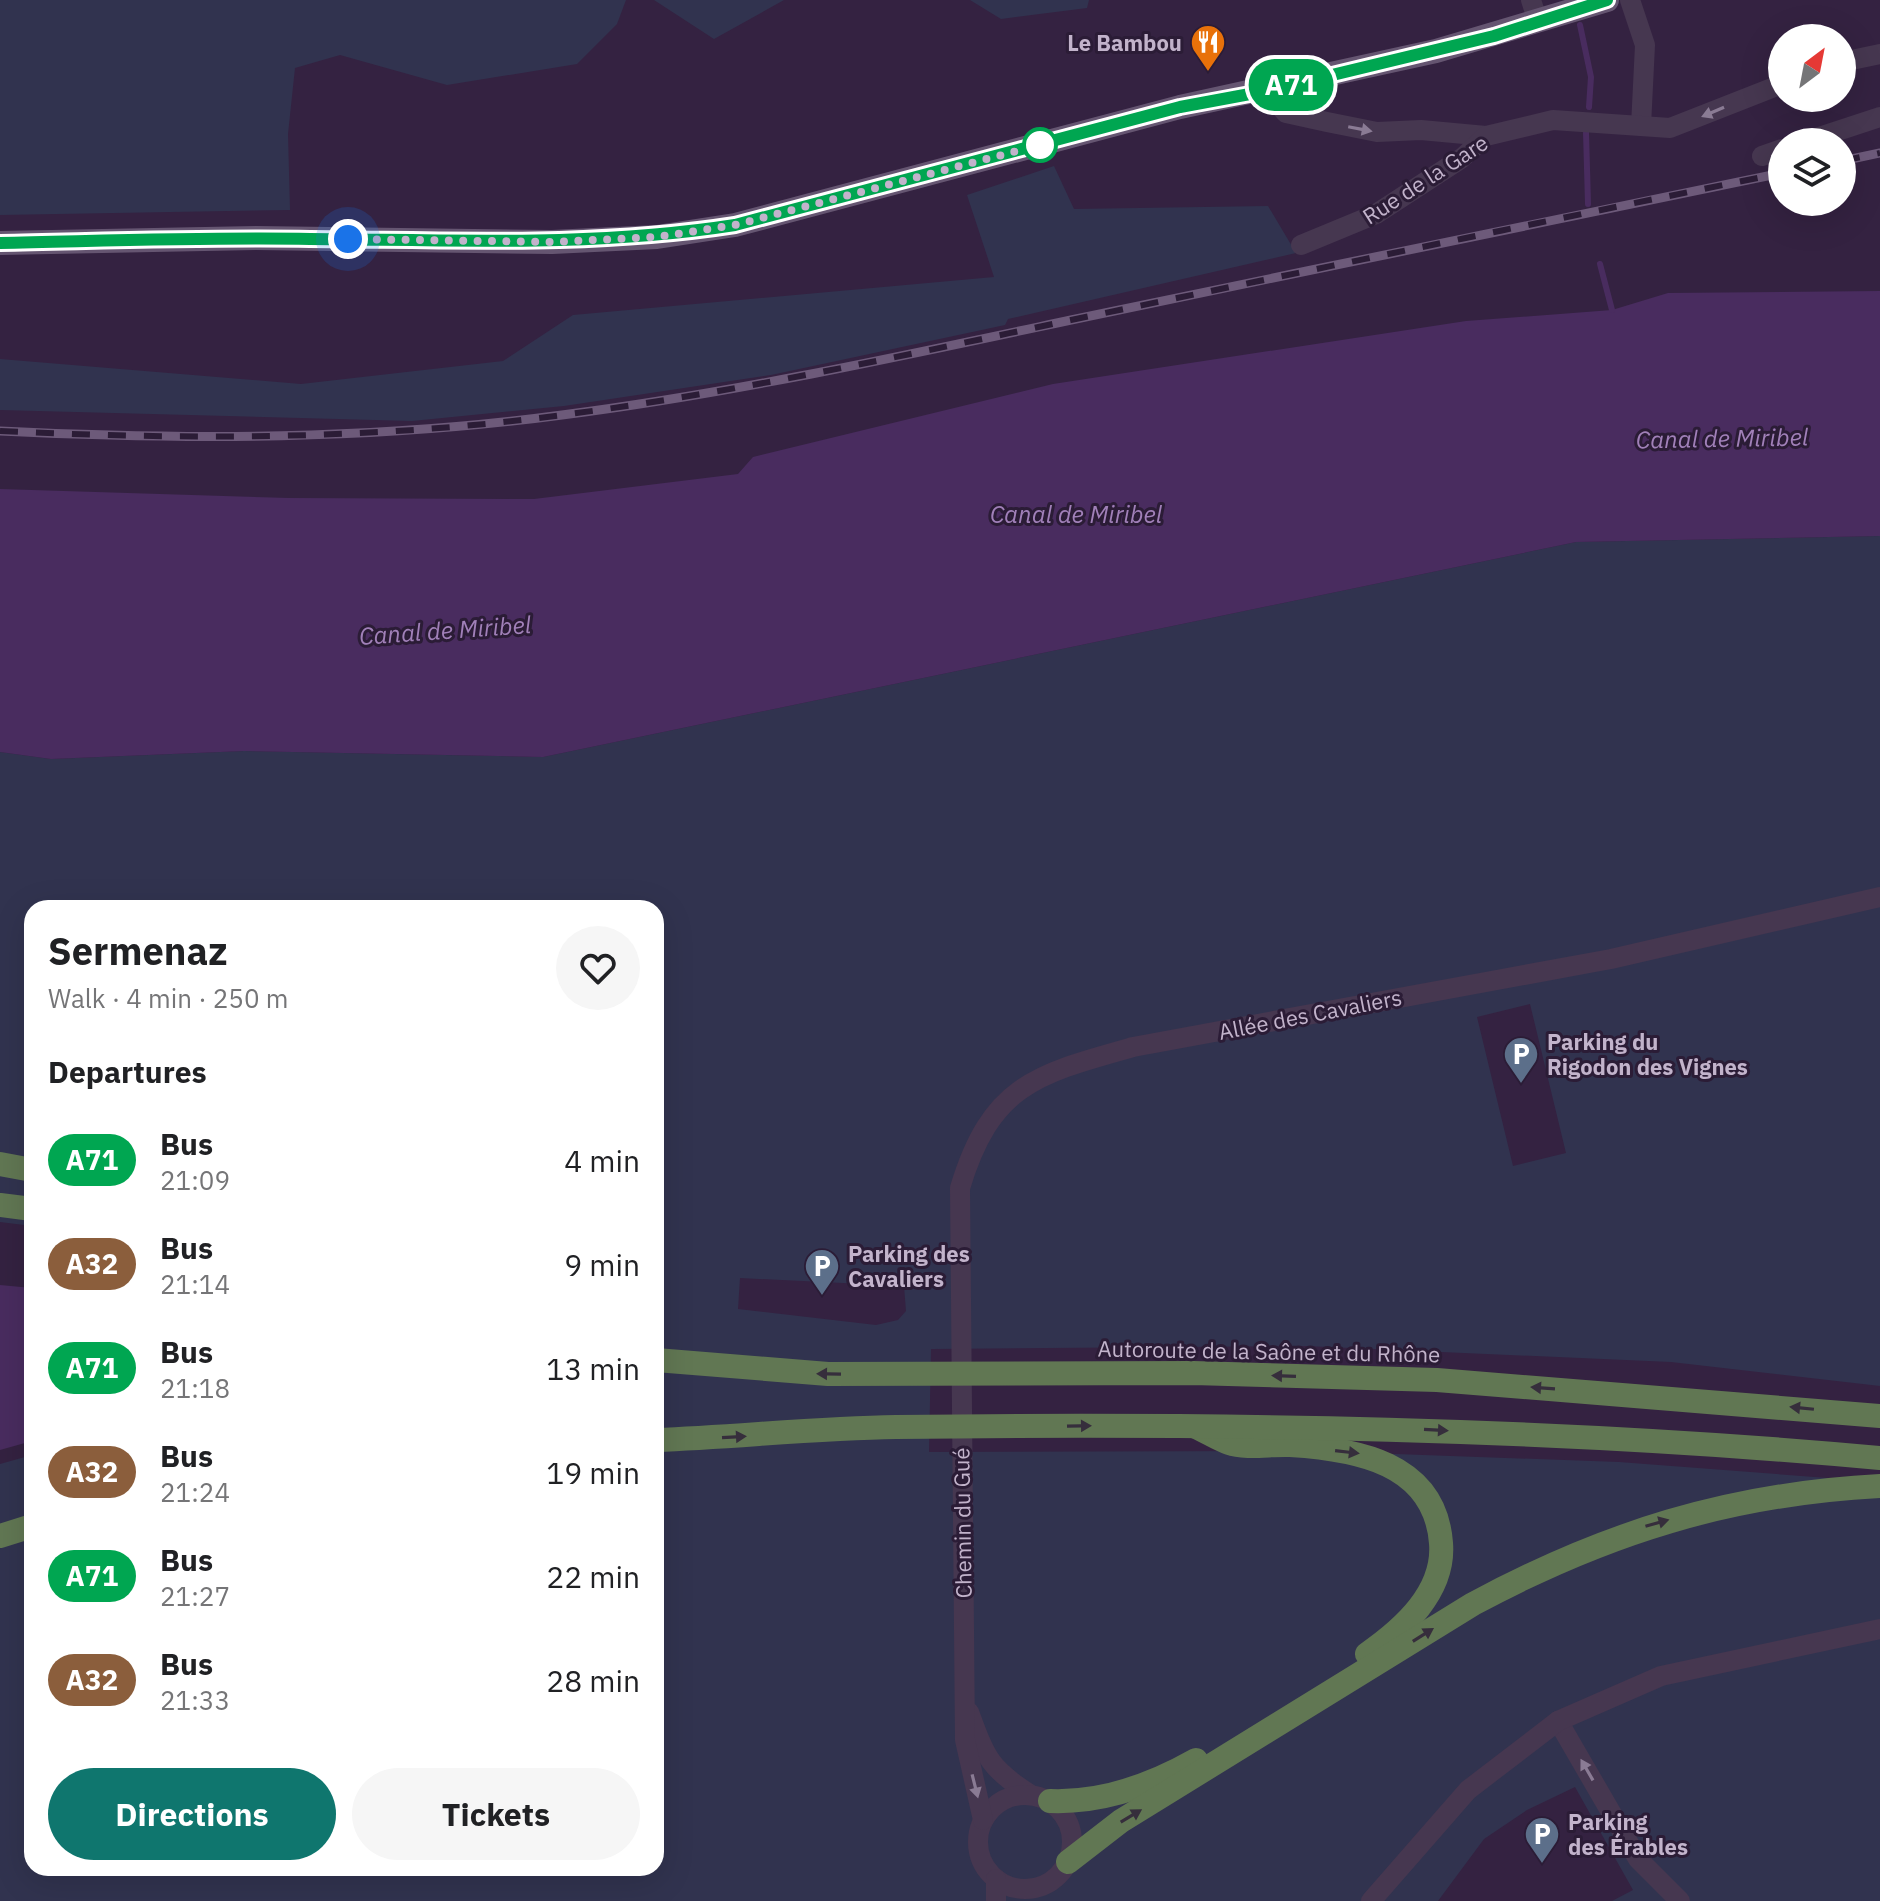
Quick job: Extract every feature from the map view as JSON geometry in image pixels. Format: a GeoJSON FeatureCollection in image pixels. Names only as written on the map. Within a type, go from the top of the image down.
{"type":"FeatureCollection","features":[{"type":"Feature","properties":{"kind":"highway"},"geometry":{"type":"LineString","coordinates":[[0,1164],[24,1168]]}},
{"type":"Feature","properties":{"kind":"highway"},"geometry":{"type":"LineString","coordinates":[[0,1205],[24,1208]]}},
{"type":"Feature","properties":{"kind":"highway"},"geometry":{"type":"LineString","coordinates":[[664,1349],[758,1370]]}},
{"type":"Feature","properties":{"kind":"highway","name":"Autoroute de la Saône et du Rhône"},"geometry":{"type":"LineString","coordinates":[[664,1361],[758,1370],[899,1374],[1193,1373],[1437,1380],[1880,1416]]}},
{"type":"Feature","properties":{"kind":"highway"},"geometry":{"type":"LineString","coordinates":[[664,1440],[892,1427],[1190,1424],[1422,1429],[1698,1443],[1880,1458]]}},
{"type":"Feature","properties":{"kind":"highway"},"geometry":{"type":"LineString","coordinates":[[1041,1798],[1087,1802],[1132,1788],[1193,1762],[1383,1643],[1409,1621],[1434,1583],[1442,1544],[1436,1515],[1415,1481],[1394,1466],[1369,1455],[1291,1445],[1231,1444],[1190,1424]]}},
{"type":"Feature","properties":{"kind":"highway"},"geometry":{"type":"LineString","coordinates":[[1068,1862],[1121,1821],[1473,1604],[1590,1546],[1688,1514],[1776,1496],[1880,1486]]}},
{"type":"Feature","properties":{"kind":"highway"},"geometry":{"type":"LineString","coordinates":[[0,1518],[24,1511]]}},
{"type":"Feature","properties":{"kind":"highway"},"geometry":{"type":"LineString","coordinates":[[0,1536],[24,1528]]}},
{"type":"Feature","properties":{"kind":"main road"},"geometry":{"type":"LineString","coordinates":[[0,243],[254,238],[552,242],[657,237],[735,225],[1180,107],[1266,91],[1436,51],[1535,11],[1607,0]]}},
{"type":"Feature","properties":{"kind":"street"},"geometry":{"type":"LineString","coordinates":[[1630,0],[1645,45],[1641,126]]}},
{"type":"Feature","properties":{"kind":"street"},"geometry":{"type":"LineString","coordinates":[[1856,59],[1880,54]]}},
{"type":"Feature","properties":{"kind":"street","name":"Rue de la Gare"},"geometry":{"type":"LineString","coordinates":[[1301,245],[1376,214],[1462,158],[1486,136],[1553,120],[1670,128],[1768,90]]}},
{"type":"Feature","properties":{"kind":"street"},"geometry":{"type":"LineString","coordinates":[[1266,91],[1286,113],[1327,122],[1377,132],[1421,130],[1486,136]]}},
{"type":"Feature","properties":{"kind":"street"},"geometry":{"type":"LineString","coordinates":[[1847,128],[1880,117]]}},
{"type":"Feature","properties":{"kind":"street"},"geometry":{"type":"LineString","coordinates":[[1762,156],[1768,154]]}},
{"type":"Feature","properties":{"kind":"street","name":"Allée des Cavaliers"},"geometry":{"type":"LineString","coordinates":[[959,1349],[960,1188],[979,1133],[998,1107],[1023,1086],[1068,1065],[1133,1047],[1611,959],[1880,897]]}},
{"type":"Feature","properties":{"kind":"street","name":"Chemin du Gué"},"geometry":{"type":"LineString","coordinates":[[959,1349],[965,1740],[983,1820]]}},
{"type":"Feature","properties":{"kind":"street"},"geometry":{"type":"LineString","coordinates":[[1371,1901],[1468,1790],[1558,1721],[1661,1676],[1880,1629]]}},
{"type":"Feature","properties":{"kind":"street","name":"Chemin du Gué"},"geometry":{"type":"LineString","coordinates":[[964,1697],[986,1759],[1007,1779],[1041,1798]]}},
{"type":"Feature","properties":{"kind":"street"},"geometry":{"type":"LineString","coordinates":[[1558,1721],[1638,1859],[1680,1901]]}},
{"type":"Feature","properties":{"kind":"street"},"geometry":{"type":"LineString","coordinates":[[1041,1798],[1060,1809],[1071,1829],[1073,1841],[1068,1862],[1049,1883],[1029,1895],[996,1879],[980,1855],[978,1836],[983,1820],[1003,1799],[1041,1798]]}},
{"type":"Feature","properties":{"kind":"street"},"geometry":{"type":"LineString","coordinates":[[996,1879],[996,1901]]}},
{"type":"Feature","properties":{"kind":"shaded area"},"geometry":{"type":"Polygon","coordinates":[[[0,0],[626,0],[617,24],[577,64],[447,85],[340,55],[295,68],[288,134],[290,210],[0,215],[0,0]]]}},
{"type":"Feature","properties":{"kind":"shaded area"},"geometry":{"type":"Polygon","coordinates":[[[654,0],[784,0],[714,39],[654,0]]]}},
{"type":"Feature","properties":{"kind":"shaded area"},"geometry":{"type":"Polygon","coordinates":[[[970,0],[1089,0],[1087,8],[1001,19],[970,0]]]}},
{"type":"Feature","properties":{"kind":"shaded area"},"geometry":{"type":"Polygon","coordinates":[[[1054,166],[1074,209],[1268,206],[1296,253],[1008,319],[1005,325],[771,375],[564,406],[412,421],[0,410],[0,359],[301,384],[503,361],[573,315],[994,277],[967,195],[1054,166]]]}},
{"type":"Feature","properties":{"kind":"shaded area"},"geometry":{"type":"Polygon","coordinates":[[[1880,536],[1880,1386],[1671,1362],[1306,1346],[931,1349],[929,1452],[1314,1451],[1619,1462],[1880,1482],[1880,1901],[1612,1901],[1633,1890],[1575,1787],[1527,1810],[1484,1839],[1438,1901],[0,1901],[0,1464],[24,1457],[24,1876],[664,1876],[664,900],[24,900],[24,1225],[0,1222],[0,752],[51,759],[244,751],[543,757],[1576,542],[1880,536]],[[1530,1004],[1477,1017],[1513,1166],[1566,1153],[1530,1004]],[[740,1278],[738,1309],[876,1325],[898,1320],[906,1311],[904,1286],[740,1278]]]}},
{"type":"Feature","properties":{"kind":"water","name":"Canal de Miribel"},"geometry":{"type":"Polygon","coordinates":[[[1880,291],[1880,536],[1576,542],[543,757],[244,751],[51,759],[0,752],[0,489],[289,498],[534,499],[738,474],[753,457],[1053,384],[1466,321],[1612,310],[1668,293],[1880,291]]]}},
{"type":"Feature","properties":{"kind":"water"},"geometry":{"type":"Polygon","coordinates":[[[0,1285],[24,1287],[24,1443],[0,1450],[0,1285]]]}},
{"type":"Feature","properties":{"kind":"waterway"},"geometry":{"type":"LineString","coordinates":[[1580,25],[1591,77],[1589,107]]}},
{"type":"Feature","properties":{"kind":"waterway"},"geometry":{"type":"LineString","coordinates":[[1586,132],[1588,204]]}},
{"type":"Feature","properties":{"kind":"waterway"},"geometry":{"type":"LineString","coordinates":[[1600,264],[1612,310]]}},
{"type":"Feature","properties":{"kind":"railway"},"geometry":{"type":"LineString","coordinates":[[1856,158],[1880,153]]}},
{"type":"Feature","properties":{"kind":"railway"},"geometry":{"type":"LineString","coordinates":[[0,431],[141,436],[281,436],[492,423],[626,406],[881,360],[1768,176]]}},
{"type":"Feature","properties":{"kind":"bus line","name":"A71"},"geometry":{"type":"LineString","coordinates":[[0,243],[254,238],[552,242],[657,237],[735,225],[1180,107],[1266,91],[1436,51],[1607,0]]}},
{"type":"Feature","properties":{"kind":"place","name":"Le Bambou"},"geometry":{"type":"Point","coordinates":[1208,73]}},
{"type":"Feature","properties":{"kind":"place","name":"Parking du Rigodon des Vignes"},"geometry":{"type":"Point","coordinates":[1521,1085]}},
{"type":"Feature","properties":{"kind":"place","name":"Parking des Cavaliers"},"geometry":{"type":"Point","coordinates":[822,1297]}},
{"type":"Feature","properties":{"kind":"place","name":"Parking des Érables"},"geometry":{"type":"Point","coordinates":[1542,1865]}},
{"type":"Feature","properties":{"kind":"route"},"geometry":{"type":"LineString","coordinates":[[348,239],[552,242],[657,237],[735,225],[1040,145]]}}]}
